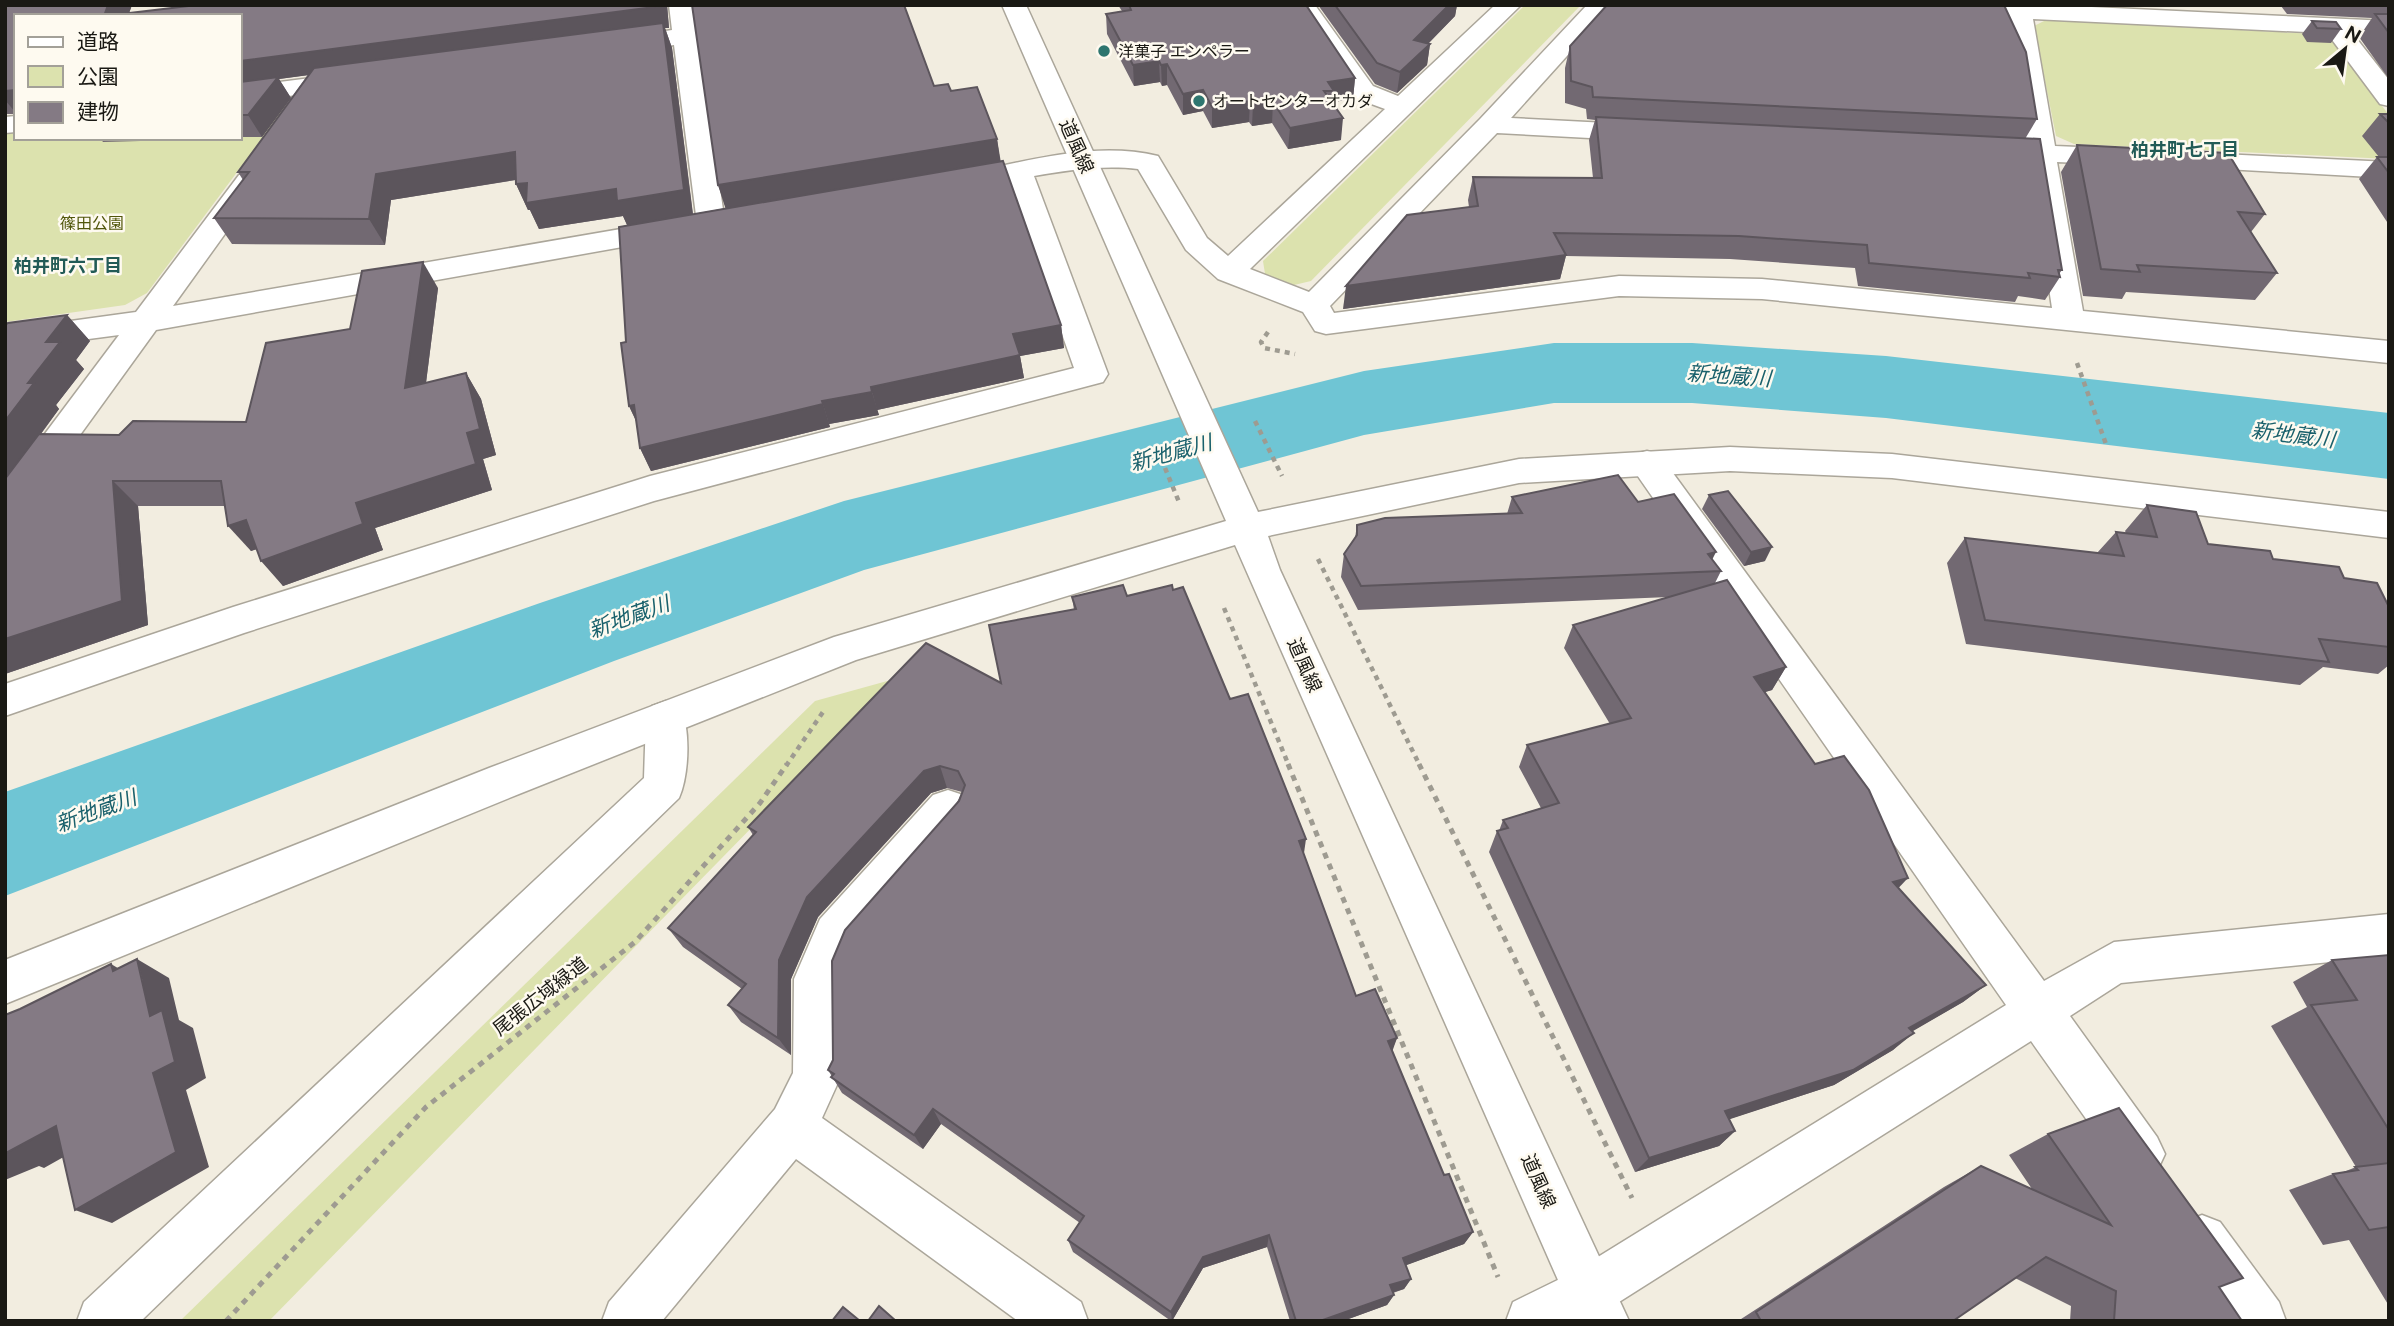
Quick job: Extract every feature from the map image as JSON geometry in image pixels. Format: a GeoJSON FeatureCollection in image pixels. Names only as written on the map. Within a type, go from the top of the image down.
{"type":"FeatureCollection","features":[{"type":"Feature","properties":{"kind":"street"},"geometry":{"type":"LineString","coordinates":[[5,340],[147,321],[724,221],[685,36],[681,5]]}},
{"type":"Feature","properties":{"kind":"street","name":"道風線"},"geometry":{"type":"LineString","coordinates":[[1013,5],[1174,370],[1247,528],[1262,570],[1596,1306]]}},
{"type":"Feature","properties":{"kind":"street"},"geometry":{"type":"LineString","coordinates":[[1303,5],[1364,92],[1401,106]]}},
{"type":"Feature","properties":{"kind":"street"},"geometry":{"type":"LineString","coordinates":[[1229,272],[1509,5]]}},
{"type":"Feature","properties":{"kind":"street"},"geometry":{"type":"LineString","coordinates":[[1320,315],[1601,5]]}},
{"type":"Feature","properties":{"kind":"street"},"geometry":{"type":"LineString","coordinates":[[1881,5],[2017,8],[2389,28]]}},
{"type":"Feature","properties":{"kind":"street"},"geometry":{"type":"LineString","coordinates":[[2017,8],[2068,318]]}},
{"type":"Feature","properties":{"kind":"street"},"geometry":{"type":"LineString","coordinates":[[2334,25],[2389,98]]}},
{"type":"Feature","properties":{"kind":"street"},"geometry":{"type":"LineString","coordinates":[[590,48],[685,36]]}},
{"type":"Feature","properties":{"kind":"street"},"geometry":{"type":"LineString","coordinates":[[242,95],[372,78]]}},
{"type":"Feature","properties":{"kind":"street"},"geometry":{"type":"LineString","coordinates":[[293,119],[317,86]]}},
{"type":"Feature","properties":{"kind":"street"},"geometry":{"type":"LineString","coordinates":[[1490,125],[1669,134]]}},
{"type":"Feature","properties":{"kind":"street"},"geometry":{"type":"LineString","coordinates":[[1958,149],[2389,170]]}},
{"type":"Feature","properties":{"kind":"street"},"geometry":{"type":"LineString","coordinates":[[5,513],[269,153]]}},
{"type":"Feature","properties":{"kind":"street"},"geometry":{"type":"LineString","coordinates":[[925,188],[1083,160],[1125,158],[1148,162],[1196,243],[1229,272],[1320,315],[1619,286],[1762,289],[2389,352]]}},
{"type":"Feature","properties":{"kind":"street"},"geometry":{"type":"LineString","coordinates":[[5,700],[233,622],[650,489],[1092,374],[1019,173]]}},
{"type":"Feature","properties":{"kind":"street"},"geometry":{"type":"LineString","coordinates":[[5,982],[847,648],[1247,528],[1375,499],[1519,471],[1730,459],[1892,466],[2389,525]]}},
{"type":"Feature","properties":{"kind":"street"},"geometry":{"type":"LineString","coordinates":[[1647,464],[2260,1321]]}},
{"type":"Feature","properties":{"kind":"street"},"geometry":{"type":"LineString","coordinates":[[103,1321],[664,785],[666,718]]}},
{"type":"Feature","properties":{"kind":"street"},"geometry":{"type":"LineString","coordinates":[[628,1321],[792,1126],[817,1076],[817,979],[836,934],[948,808]]}},
{"type":"Feature","properties":{"kind":"street"},"geometry":{"type":"LineString","coordinates":[[1517,1304],[1596,1306],[1659,1248],[2113,963],[2389,936]]}},
{"type":"Feature","properties":{"kind":"street"},"geometry":{"type":"LineString","coordinates":[[792,1126],[1062,1321]]}},
{"type":"Feature","properties":{"kind":"path"},"geometry":{"type":"LineString","coordinates":[[1297,354],[1285,355],[1264,348],[1261,342],[1263,337],[1270,329],[1320,315]]}},
{"type":"Feature","properties":{"kind":"path"},"geometry":{"type":"LineString","coordinates":[[2076,358],[2111,458]]}},
{"type":"Feature","properties":{"kind":"path"},"geometry":{"type":"LineString","coordinates":[[1324,548],[1318,557],[1627,1189],[1659,1248]]}},
{"type":"Feature","properties":{"kind":"path"},"geometry":{"type":"LineString","coordinates":[[1220,597],[1517,1304]]}},
{"type":"Feature","properties":{"kind":"path","name":"尾張広域緑道"},"geometry":{"type":"LineString","coordinates":[[226,1321],[425,1107],[635,942],[760,803],[827,705]]}},
{"type":"Feature","properties":{"kind":"green space"},"geometry":{"type":"Polygon","coordinates":[[[1525,5],[1581,5],[1311,281],[1294,285],[1265,274],[1263,261],[1525,5]]]}},
{"type":"Feature","properties":{"kind":"green space"},"geometry":{"type":"Polygon","coordinates":[[[2046,20],[2315,34],[2332,41],[2389,115],[2389,159],[2074,144],[2056,136],[2034,26],[2046,20]]]}},
{"type":"Feature","properties":{"kind":"green space","name":"篠田公園"},"geometry":{"type":"Polygon","coordinates":[[[274,100],[287,105],[147,293],[125,305],[5,322],[5,134],[14,133],[14,140],[242,140],[242,104],[274,100]]]}},
{"type":"Feature","properties":{"kind":"green space"},"geometry":{"type":"Polygon","coordinates":[[[898,678],[269,1321],[180,1321],[815,701],[898,678]]]}},
{"type":"Feature","properties":{"kind":"building"},"geometry":{"type":"Polygon","coordinates":[[[5,5],[108,5],[105,14],[14,14],[14,90],[5,91],[5,5]]]}},
{"type":"Feature","properties":{"kind":"building"},"geometry":{"type":"Polygon","coordinates":[[[197,5],[662,6],[242,61],[242,14],[121,14],[197,5]]]}},
{"type":"Feature","properties":{"kind":"building"},"geometry":{"type":"Polygon","coordinates":[[[692,5],[904,5],[934,86],[948,84],[951,91],[977,87],[997,139],[718,185],[692,5]]]}},
{"type":"Feature","properties":{"kind":"building"},"geometry":{"type":"Polygon","coordinates":[[[1129,5],[1306,5],[1355,78],[1328,82],[1334,91],[1324,91],[1343,118],[1290,128],[1273,102],[1253,105],[1250,101],[1212,107],[1203,90],[1183,94],[1167,64],[1161,65],[1159,61],[1133,65],[1106,14],[1131,10],[1129,5]]]}},
{"type":"Feature","properties":{"kind":"building"},"geometry":{"type":"Polygon","coordinates":[[[1335,5],[1449,5],[1414,40],[1430,44],[1400,72],[1377,63],[1335,5]]]}},
{"type":"Feature","properties":{"kind":"building"},"geometry":{"type":"Polygon","coordinates":[[[1607,5],[2004,5],[2026,52],[2037,119],[1593,97],[1592,87],[1571,81],[1570,46],[1607,5]]]}},
{"type":"Feature","properties":{"kind":"building"},"geometry":{"type":"Polygon","coordinates":[[[2375,14],[2389,14],[2389,33],[2375,14]]]}},
{"type":"Feature","properties":{"kind":"building"},"geometry":{"type":"Polygon","coordinates":[[[2312,21],[2336,22],[2341,29],[2317,28],[2312,21]]]}},
{"type":"Feature","properties":{"kind":"building"},"geometry":{"type":"Polygon","coordinates":[[[663,23],[684,190],[617,201],[616,189],[526,203],[527,183],[516,184],[515,152],[376,174],[369,219],[214,218],[249,172],[238,172],[314,68],[663,23]]]}},
{"type":"Feature","properties":{"kind":"building"},"geometry":{"type":"Polygon","coordinates":[[[278,77],[248,115],[242,115],[242,82],[278,77]]]}},
{"type":"Feature","properties":{"kind":"building"},"geometry":{"type":"Polygon","coordinates":[[[2380,114],[2389,114],[2389,123],[2380,114]]]}},
{"type":"Feature","properties":{"kind":"building"},"geometry":{"type":"Polygon","coordinates":[[[1596,117],[2040,139],[2062,270],[2058,270],[2060,277],[2028,273],[2030,278],[1869,263],[1867,245],[1739,236],[1554,233],[1566,255],[1346,286],[1407,215],[1478,206],[1473,177],[1602,178],[1596,117]]]}},
{"type":"Feature","properties":{"kind":"building"},"geometry":{"type":"Polygon","coordinates":[[[2077,145],[2228,153],[2265,214],[2238,212],[2277,273],[2137,265],[2140,272],[2101,269],[2077,145]]]}},
{"type":"Feature","properties":{"kind":"building"},"geometry":{"type":"Polygon","coordinates":[[[2377,157],[2389,157],[2389,173],[2377,157]]]}},
{"type":"Feature","properties":{"kind":"building"},"geometry":{"type":"Polygon","coordinates":[[[1003,161],[1061,325],[1013,334],[1020,355],[871,387],[872,392],[822,401],[823,404],[640,448],[634,405],[629,406],[621,343],[626,342],[619,227],[1003,161]]]}},
{"type":"Feature","properties":{"kind":"building"},"geometry":{"type":"Polygon","coordinates":[[[423,262],[405,388],[466,373],[480,429],[467,433],[476,464],[356,503],[363,524],[261,561],[246,520],[228,526],[221,481],[113,481],[122,601],[5,639],[5,479],[39,434],[119,435],[133,421],[246,422],[266,343],[350,329],[362,271],[423,262]]]}},
{"type":"Feature","properties":{"kind":"building"},"geometry":{"type":"Polygon","coordinates":[[[67,315],[46,342],[60,342],[28,383],[34,383],[5,421],[5,325],[67,315]]]}},
{"type":"Feature","properties":{"kind":"building"},"geometry":{"type":"Polygon","coordinates":[[[1618,475],[1638,502],[1674,494],[1716,552],[1708,554],[1721,571],[1361,586],[1344,554],[1357,535],[1357,525],[1385,518],[1522,513],[1512,497],[1618,475]]]}},
{"type":"Feature","properties":{"kind":"building"},"geometry":{"type":"Polygon","coordinates":[[[1728,491],[1772,547],[1751,552],[1709,495],[1728,491]]]}},
{"type":"Feature","properties":{"kind":"building"},"geometry":{"type":"Polygon","coordinates":[[[2147,505],[2196,512],[2208,544],[2270,551],[2273,559],[2339,567],[2344,578],[2377,583],[2389,607],[2389,647],[2319,639],[2329,662],[1985,620],[1965,538],[2124,556],[2116,532],[2157,537],[2147,505]]]}},
{"type":"Feature","properties":{"kind":"building"},"geometry":{"type":"Polygon","coordinates":[[[1727,580],[1786,667],[1754,677],[1815,764],[1844,756],[1869,790],[1908,878],[1893,882],[1986,985],[1909,1028],[1914,1033],[1853,1070],[1725,1111],[1735,1131],[1649,1158],[1497,831],[1508,828],[1503,820],[1559,803],[1527,745],[1631,718],[1573,625],[1727,580]]]}},
{"type":"Feature","properties":{"kind":"building"},"geometry":{"type":"Polygon","coordinates":[[[1123,585],[1127,596],[1172,585],[1173,590],[1183,587],[1230,699],[1248,694],[1306,839],[1299,841],[1356,996],[1375,989],[1397,1038],[1388,1041],[1444,1175],[1449,1174],[1473,1232],[1403,1258],[1411,1279],[1390,1285],[1394,1295],[1320,1321],[1296,1321],[1269,1235],[1203,1257],[1171,1312],[1068,1240],[1084,1216],[933,1109],[914,1135],[831,1077],[834,1074],[828,1070],[833,1060],[832,961],[845,930],[959,801],[965,785],[958,771],[940,766],[924,771],[807,897],[779,960],[778,1038],[728,1005],[746,984],[668,928],[756,832],[748,827],[926,643],[1001,683],[989,625],[1076,609],[1072,597],[1123,585]]]}},
{"type":"Feature","properties":{"kind":"building"},"geometry":{"type":"Polygon","coordinates":[[[2389,955],[2389,1130],[2311,1005],[2357,1000],[2332,960],[2389,955]]]}},
{"type":"Feature","properties":{"kind":"building"},"geometry":{"type":"Polygon","coordinates":[[[137,959],[150,1016],[162,1010],[175,1062],[153,1073],[176,1152],[75,1210],[56,1126],[6,1153],[5,1015],[111,964],[113,971],[137,959]]]}},
{"type":"Feature","properties":{"kind":"building"},"geometry":{"type":"Polygon","coordinates":[[[2119,1108],[2243,1278],[2219,1287],[2242,1321],[2114,1321],[2116,1291],[2046,1257],[1953,1321],[1761,1321],[1756,1312],[1981,1166],[2111,1225],[2048,1134],[2119,1108]]]}},
{"type":"Feature","properties":{"kind":"building"},"geometry":{"type":"Polygon","coordinates":[[[2389,1163],[2389,1227],[2369,1230],[2333,1174],[2358,1170],[2355,1167],[2389,1163]]]}},
{"type":"Feature","properties":{"kind":"building"},"geometry":{"type":"Polygon","coordinates":[[[879,1306],[896,1321],[868,1321],[879,1306]]]}},
{"type":"Feature","properties":{"kind":"building"},"geometry":{"type":"Polygon","coordinates":[[[843,1307],[860,1321],[832,1321],[843,1307]]]}},
{"type":"Feature","properties":{"kind":"waterway","name":"新地蔵川"},"geometry":{"type":"LineString","coordinates":[[5,844],[577,632],[844,538],[1364,403],[1554,373],[1692,373],[1886,387],[2389,446]]}},
{"type":"Feature","properties":{"kind":"place","name":"洋菓子 エンペラー"},"geometry":{"type":"Point","coordinates":[1104,51]}},
{"type":"Feature","properties":{"kind":"place","name":"オートセンターオカダ"},"geometry":{"type":"Point","coordinates":[1199,101]}},
{"type":"Feature","properties":{"kind":"district","name":"柏井町七丁目"},"geometry":{"type":"Point","coordinates":[2185,150]}},
{"type":"Feature","properties":{"kind":"district","name":"柏井町六丁目"},"geometry":{"type":"Point","coordinates":[68,266]}}]}
